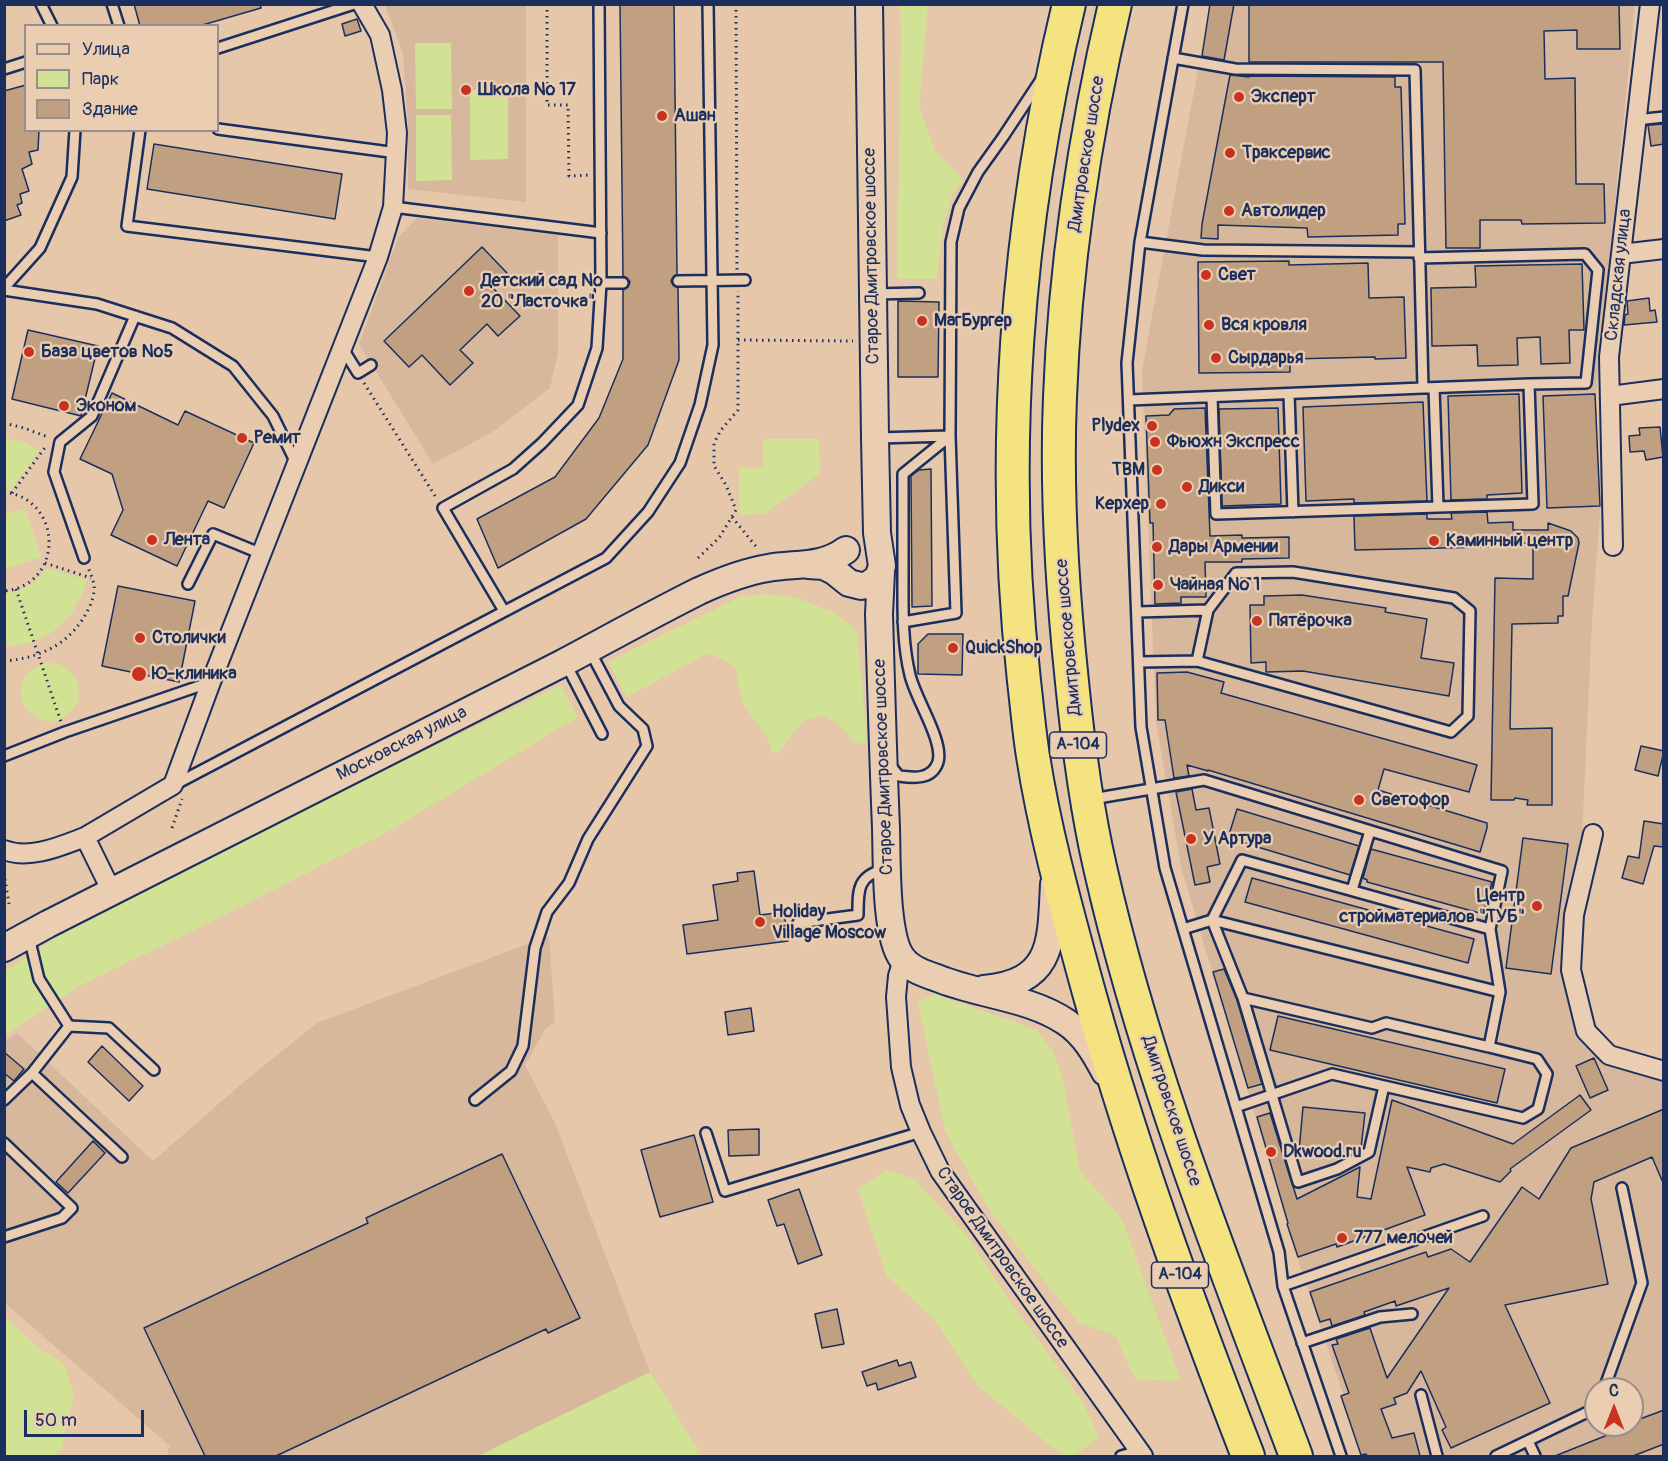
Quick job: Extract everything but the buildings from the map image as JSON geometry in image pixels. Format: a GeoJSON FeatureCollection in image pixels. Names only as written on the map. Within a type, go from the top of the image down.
{"type":"FeatureCollection","features":[{"type":"Feature","properties":{"kind":"highway","name":"А-104"},"geometry":{"type":"LineString","coordinates":[[1069,4],[1054,66],[1035,183],[1022,280],[1014,378],[1012,520],[1018,630],[1032,754],[1055,868],[1117,1093],[1158,1216],[1248,1456]]}},
{"type":"Feature","properties":{"kind":"highway","name":"Дмитровское шоссе"},"geometry":{"type":"LineString","coordinates":[[1115,4],[1092,110],[1080,190],[1068,286],[1060,399],[1059,520],[1065,621],[1078,746],[1100,865],[1132,991],[1201,1202],[1296,1456]]}},
{"type":"Feature","properties":{"kind":"main road","name":"Старое Дмитровское шоссе"},"geometry":{"type":"LineString","coordinates":[[862,564],[865,537],[873,525],[876,508],[869,4]]}},
{"type":"Feature","properties":{"kind":"main road"},"geometry":{"type":"LineString","coordinates":[[862,564],[874,600],[891,618]]}},
{"type":"Feature","properties":{"kind":"main road","name":"Московская улица"},"geometry":{"type":"LineString","coordinates":[[4,948],[702,590],[736,576],[767,568],[862,564]]}},
{"type":"Feature","properties":{"kind":"main road","name":"Старое Дмитровское шоссе"},"geometry":{"type":"LineString","coordinates":[[891,618],[882,744],[892,933],[896,949],[903,960]]}},
{"type":"Feature","properties":{"kind":"main road","name":"А-104"},"geometry":{"type":"LineString","coordinates":[[975,990],[1016,983],[1032,974],[1042,962],[1052,924],[1055,868]]}},
{"type":"Feature","properties":{"kind":"main road","name":"А-104"},"geometry":{"type":"LineString","coordinates":[[903,960],[917,970],[946,982],[1047,1012],[1067,1023],[1086,1041],[1117,1093]]}},
{"type":"Feature","properties":{"kind":"street"},"geometry":{"type":"LineString","coordinates":[[4,850],[11,853],[44,852],[85,837],[173,785],[211,682],[343,349],[378,257],[393,207],[397,134],[392,90],[380,35],[362,4]]}},
{"type":"Feature","properties":{"kind":"street","name":"Складская улица"},"geometry":{"type":"LineString","coordinates":[[1612,546],[1609,357],[1650,4]]}},
{"type":"Feature","properties":{"kind":"street"},"geometry":{"type":"LineString","coordinates":[[1620,254],[1664,249]]}},
{"type":"Feature","properties":{"kind":"street"},"geometry":{"type":"LineString","coordinates":[[1610,396],[1664,388]]}},
{"type":"Feature","properties":{"kind":"street"},"geometry":{"type":"LineString","coordinates":[[1593,834],[1574,915],[1571,970],[1586,1031],[1609,1055],[1664,1071]]}},
{"type":"Feature","properties":{"kind":"street"},"geometry":{"type":"LineString","coordinates":[[85,837],[112,891]]}},
{"type":"Feature","properties":{"kind":"street","name":"Старое Дмитровское шоссе"},"geometry":{"type":"LineString","coordinates":[[903,960],[898,976],[896,997],[901,1067],[910,1105],[921,1132],[940,1171],[1141,1454]]}},
{"type":"Feature","properties":{"kind":"lane"},"geometry":{"type":"LineString","coordinates":[[41,4],[51,24]]}},
{"type":"Feature","properties":{"kind":"lane"},"geometry":{"type":"LineString","coordinates":[[112,4],[118,24]]}},
{"type":"Feature","properties":{"kind":"lane"},"geometry":{"type":"LineString","coordinates":[[219,48],[354,4]]}},
{"type":"Feature","properties":{"kind":"lane"},"geometry":{"type":"LineString","coordinates":[[504,611],[443,508],[513,469],[542,443],[578,405],[597,348],[601,283],[599,4]]}},
{"type":"Feature","properties":{"kind":"lane"},"geometry":{"type":"LineString","coordinates":[[173,785],[606,558],[648,512],[680,463],[700,405],[713,345],[708,4]]}},
{"type":"Feature","properties":{"kind":"lane"},"geometry":{"type":"LineString","coordinates":[[1183,4],[1140,242],[1127,363],[1141,727],[1165,868],[1279,1252],[1283,1286],[1341,1456]]}},
{"type":"Feature","properties":{"kind":"lane"},"geometry":{"type":"LineString","coordinates":[[1173,58],[1235,69],[1415,70],[1422,388]]}},
{"type":"Feature","properties":{"kind":"lane"},"geometry":{"type":"LineString","coordinates":[[4,69],[24,63]]}},
{"type":"Feature","properties":{"kind":"lane"},"geometry":{"type":"LineString","coordinates":[[891,618],[956,614],[950,436],[951,242],[959,208],[978,172],[1004,137],[1040,80],[1054,66]]}},
{"type":"Feature","properties":{"kind":"lane"},"geometry":{"type":"LineString","coordinates":[[1636,120],[1664,117]]}},
{"type":"Feature","properties":{"kind":"lane"},"geometry":{"type":"LineString","coordinates":[[219,129],[397,153]]}},
{"type":"Feature","properties":{"kind":"lane"},"geometry":{"type":"LineString","coordinates":[[4,289],[40,248],[72,177],[75,132]]}},
{"type":"Feature","properties":{"kind":"lane"},"geometry":{"type":"LineString","coordinates":[[140,132],[127,226],[378,257]]}},
{"type":"Feature","properties":{"kind":"lane"},"geometry":{"type":"LineString","coordinates":[[393,207],[600,233]]}},
{"type":"Feature","properties":{"kind":"lane"},"geometry":{"type":"LineString","coordinates":[[1129,400],[1586,383],[1598,270],[1585,254],[1419,255],[1203,250],[1140,242]]}},
{"type":"Feature","properties":{"kind":"lane"},"geometry":{"type":"LineString","coordinates":[[678,281],[741,280]]}},
{"type":"Feature","properties":{"kind":"lane"},"geometry":{"type":"LineString","coordinates":[[601,283],[623,282]]}},
{"type":"Feature","properties":{"kind":"lane"},"geometry":{"type":"LineString","coordinates":[[4,289],[97,304],[172,328],[233,366],[273,416],[296,465]]}},
{"type":"Feature","properties":{"kind":"lane"},"geometry":{"type":"LineString","coordinates":[[873,294],[919,293]]}},
{"type":"Feature","properties":{"kind":"lane"},"geometry":{"type":"LineString","coordinates":[[84,558],[54,472],[60,442],[92,416],[135,316]]}},
{"type":"Feature","properties":{"kind":"lane"},"geometry":{"type":"LineString","coordinates":[[343,349],[358,373],[371,365]]}},
{"type":"Feature","properties":{"kind":"lane"},"geometry":{"type":"LineString","coordinates":[[1212,397],[1216,514],[1533,504],[1529,384]]}},
{"type":"Feature","properties":{"kind":"lane"},"geometry":{"type":"LineString","coordinates":[[1434,388],[1438,507]]}},
{"type":"Feature","properties":{"kind":"lane"},"geometry":{"type":"LineString","coordinates":[[1289,394],[1293,512]]}},
{"type":"Feature","properties":{"kind":"lane"},"geometry":{"type":"LineString","coordinates":[[875,438],[950,436]]}},
{"type":"Feature","properties":{"kind":"lane"},"geometry":{"type":"LineString","coordinates":[[882,744],[890,765],[899,776],[923,777],[932,772],[938,761],[938,745],[910,678],[905,650],[891,618],[903,474],[950,436]]}},
{"type":"Feature","properties":{"kind":"lane"},"geometry":{"type":"LineString","coordinates":[[188,584],[213,534],[262,554]]}},
{"type":"Feature","properties":{"kind":"lane"},"geometry":{"type":"LineString","coordinates":[[1139,662],[1197,661],[1451,732],[1468,716],[1470,611],[1454,598],[1293,572],[1236,573],[1208,610],[1197,661]]}},
{"type":"Feature","properties":{"kind":"lane"},"geometry":{"type":"LineString","coordinates":[[1137,612],[1208,610]]}},
{"type":"Feature","properties":{"kind":"lane"},"geometry":{"type":"LineString","coordinates":[[475,1100],[511,1071],[523,1046],[535,948],[547,912],[569,883],[588,839],[647,746],[643,729],[619,706],[589,649]]}},
{"type":"Feature","properties":{"kind":"lane"},"geometry":{"type":"LineString","coordinates":[[564,662],[602,734]]}},
{"type":"Feature","properties":{"kind":"lane"},"geometry":{"type":"LineString","coordinates":[[4,756],[65,732],[211,682]]}},
{"type":"Feature","properties":{"kind":"lane"},"geometry":{"type":"LineString","coordinates":[[1088,800],[1204,780],[1502,871],[1490,929],[1500,992],[1489,1047]]}},
{"type":"Feature","properties":{"kind":"lane"},"geometry":{"type":"LineString","coordinates":[[1352,890],[1370,831]]}},
{"type":"Feature","properties":{"kind":"lane"},"geometry":{"type":"LineString","coordinates":[[1384,1086],[1369,1152],[1337,1169],[1298,1182],[1244,998],[1212,920],[1242,860],[1490,929]]}},
{"type":"Feature","properties":{"kind":"lane"},"geometry":{"type":"LineString","coordinates":[[798,923],[858,915],[860,886],[872,872],[887,869]]}},
{"type":"Feature","properties":{"kind":"lane"},"geometry":{"type":"LineString","coordinates":[[1183,928],[1212,920],[1500,992]]}},
{"type":"Feature","properties":{"kind":"lane"},"geometry":{"type":"LineString","coordinates":[[28,935],[39,979],[69,1026]]}},
{"type":"Feature","properties":{"kind":"lane"},"geometry":{"type":"LineString","coordinates":[[1236,1107],[1332,1074],[1522,1119],[1538,1108],[1546,1074],[1537,1059],[1386,1023],[1372,1028],[1244,998]]}},
{"type":"Feature","properties":{"kind":"lane"},"geometry":{"type":"LineString","coordinates":[[69,1026],[109,1028],[154,1070]]}},
{"type":"Feature","properties":{"kind":"lane"},"geometry":{"type":"LineString","coordinates":[[4,1100],[32,1073],[69,1026]]}},
{"type":"Feature","properties":{"kind":"lane"},"geometry":{"type":"LineString","coordinates":[[32,1073],[122,1157]]}},
{"type":"Feature","properties":{"kind":"lane"},"geometry":{"type":"LineString","coordinates":[[706,1133],[725,1191],[921,1132]]}},
{"type":"Feature","properties":{"kind":"lane"},"geometry":{"type":"LineString","coordinates":[[4,1237],[62,1218],[72,1208],[7,1150]]}},
{"type":"Feature","properties":{"kind":"lane"},"geometry":{"type":"LineString","coordinates":[[1608,1377],[1642,1283],[1622,1188]]}},
{"type":"Feature","properties":{"kind":"lane"},"geometry":{"type":"LineString","coordinates":[[1283,1286],[1483,1216]]}},
{"type":"Feature","properties":{"kind":"lane"},"geometry":{"type":"LineString","coordinates":[[1302,1343],[1380,1317],[1412,1314]]}},
{"type":"Feature","properties":{"kind":"lane"},"geometry":{"type":"LineString","coordinates":[[1421,1395],[1437,1456]]}},
{"type":"Feature","properties":{"kind":"lane"},"geometry":{"type":"LineString","coordinates":[[1496,1456],[1584,1414]]}},
{"type":"Feature","properties":{"kind":"lane"},"geometry":{"type":"LineString","coordinates":[[1528,1441],[1535,1456]]}},
{"type":"Feature","properties":{"kind":"lane"},"geometry":{"type":"LineString","coordinates":[[1121,1456],[1141,1454]]}},
{"type":"Feature","properties":{"kind":"path"},"geometry":{"type":"LineString","coordinates":[[547,4],[547,105],[568,105],[569,176],[600,175]]}},
{"type":"Feature","properties":{"kind":"path"},"geometry":{"type":"LineString","coordinates":[[698,558],[719,538],[736,510],[726,484],[714,466],[714,443],[721,430],[738,410],[741,280],[736,4]]}},
{"type":"Feature","properties":{"kind":"path"},"geometry":{"type":"LineString","coordinates":[[738,340],[853,341]]}},
{"type":"Feature","properties":{"kind":"path"},"geometry":{"type":"LineString","coordinates":[[358,373],[443,508]]}},
{"type":"Feature","properties":{"kind":"path"},"geometry":{"type":"LineString","coordinates":[[5,422],[52,439],[12,493]]}},
{"type":"Feature","properties":{"kind":"path"},"geometry":{"type":"LineString","coordinates":[[4,492],[12,493],[30,502],[43,517],[50,538],[45,563],[39,572],[16,589],[4,591]]}},
{"type":"Feature","properties":{"kind":"path"},"geometry":{"type":"LineString","coordinates":[[732,516],[760,551]]}},
{"type":"Feature","properties":{"kind":"path"},"geometry":{"type":"LineString","coordinates":[[4,661],[23,659],[52,649],[64,640],[81,621],[91,602],[94,587],[84,558]]}},
{"type":"Feature","properties":{"kind":"path"},"geometry":{"type":"LineString","coordinates":[[45,563],[91,578]]}},
{"type":"Feature","properties":{"kind":"path"},"geometry":{"type":"LineString","coordinates":[[16,589],[60,718]]}},
{"type":"Feature","properties":{"kind":"path"},"geometry":{"type":"LineString","coordinates":[[4,873],[9,904]]}},
{"type":"Feature","properties":{"kind":"shaded area","name":"Школа № 17"},"geometry":{"type":"Polygon","coordinates":[[[385,5],[526,5],[526,202],[408,189],[408,126],[403,53],[385,5]]]}},
{"type":"Feature","properties":{"kind":"shaded area"},"geometry":{"type":"Polygon","coordinates":[[[1210,5],[1635,5],[1596,393],[1600,512],[1592,623],[1582,835],[1566,916],[1562,977],[1580,1036],[1663,1078],[1663,1456],[1364,1456],[1299,1263],[1181,867],[1156,722],[1142,370],[1210,5]]]}},
{"type":"Feature","properties":{"kind":"shaded area","name":"Детский сад № 20 \"Ласточка\""},"geometry":{"type":"Polygon","coordinates":[[[417,218],[558,235],[558,352],[550,388],[494,431],[433,464],[359,344],[398,238],[417,218]]]}},
{"type":"Feature","properties":{"kind":"shaded area"},"geometry":{"type":"Polygon","coordinates":[[[549,936],[555,1022],[546,1028],[525,1065],[555,1123],[650,1372],[478,1456],[169,1456],[167,1452],[170,1446],[5,1303],[5,1041],[17,1033],[153,1161],[246,1080],[317,1023],[549,936]]]}},
{"type":"Feature","properties":{"kind":"green space"},"geometry":{"type":"Polygon","coordinates":[[[900,5],[928,5],[919,106],[935,151],[964,180],[953,193],[943,227],[937,279],[897,279],[900,5]]]}},
{"type":"Feature","properties":{"kind":"green space"},"geometry":{"type":"Polygon","coordinates":[[[415,43],[451,43],[452,109],[416,109],[415,43]]]}},
{"type":"Feature","properties":{"kind":"green space"},"geometry":{"type":"Polygon","coordinates":[[[470,90],[508,90],[508,159],[470,160],[470,90]]]}},
{"type":"Feature","properties":{"kind":"green space"},"geometry":{"type":"Polygon","coordinates":[[[416,115],[451,115],[452,180],[416,181],[416,115]]]}},
{"type":"Feature","properties":{"kind":"green space"},"geometry":{"type":"Polygon","coordinates":[[[5,438],[21,441],[40,450],[11,490],[5,489],[5,438]]]}},
{"type":"Feature","properties":{"kind":"green space"},"geometry":{"type":"Polygon","coordinates":[[[763,439],[819,439],[820,474],[764,514],[739,515],[739,467],[763,468],[763,439]]]}},
{"type":"Feature","properties":{"kind":"green space"},"geometry":{"type":"Polygon","coordinates":[[[25,508],[41,557],[5,569],[5,515],[25,508]]]}},
{"type":"Feature","properties":{"kind":"green space"},"geometry":{"type":"Polygon","coordinates":[[[47,568],[87,580],[75,607],[58,628],[47,636],[20,645],[5,646],[5,594],[29,585],[47,568]]]}},
{"type":"Feature","properties":{"kind":"green space"},"geometry":{"type":"Polygon","coordinates":[[[768,594],[797,598],[833,612],[857,631],[867,742],[857,744],[837,723],[822,715],[802,722],[778,753],[773,754],[767,738],[742,702],[735,666],[709,653],[627,697],[608,662],[742,596],[768,594]]]}},
{"type":"Feature","properties":{"kind":"green space"},"geometry":{"type":"Polygon","coordinates":[[[44,663],[56,663],[71,671],[79,686],[79,698],[71,713],[56,721],[44,721],[29,713],[21,698],[21,686],[29,671],[44,663]]]}},
{"type":"Feature","properties":{"kind":"green space"},"geometry":{"type":"Polygon","coordinates":[[[561,685],[578,717],[384,834],[85,983],[5,1035],[5,971],[55,938],[321,801],[561,685]]]}},
{"type":"Feature","properties":{"kind":"green space"},"geometry":{"type":"Polygon","coordinates":[[[935,994],[1037,1030],[1053,1051],[1063,1080],[1080,1171],[1122,1219],[1181,1381],[1135,1379],[1115,1335],[1079,1323],[988,1208],[945,1131],[918,1002],[935,994]]]}},
{"type":"Feature","properties":{"kind":"green space"},"geometry":{"type":"Polygon","coordinates":[[[888,1170],[914,1179],[966,1234],[1005,1294],[1080,1398],[1099,1436],[1075,1456],[1063,1456],[976,1384],[934,1319],[887,1276],[858,1189],[888,1170]]]}},
{"type":"Feature","properties":{"kind":"green space"},"geometry":{"type":"Polygon","coordinates":[[[5,1316],[38,1348],[64,1364],[74,1395],[62,1449],[57,1456],[5,1456],[5,1316]]]}},
{"type":"Feature","properties":{"kind":"green space"},"geometry":{"type":"Polygon","coordinates":[[[650,1372],[702,1456],[478,1456],[650,1372]]]}},
{"type":"Feature","properties":{"kind":"place","name":"Школа № 17"},"geometry":{"type":"Point","coordinates":[466,90]}},
{"type":"Feature","properties":{"kind":"place","name":"Эксперт"},"geometry":{"type":"Point","coordinates":[1239,97]}},
{"type":"Feature","properties":{"kind":"place","name":"Ашан"},"geometry":{"type":"Point","coordinates":[662,116]}},
{"type":"Feature","properties":{"kind":"place","name":"Траксервис"},"geometry":{"type":"Point","coordinates":[1230,153]}},
{"type":"Feature","properties":{"kind":"place","name":"Автолидер"},"geometry":{"type":"Point","coordinates":[1229,211]}},
{"type":"Feature","properties":{"kind":"place","name":"Свет"},"geometry":{"type":"Point","coordinates":[1206,275]}},
{"type":"Feature","properties":{"kind":"place","name":"Детский сад № 20 \"Ласточка\""},"geometry":{"type":"Point","coordinates":[469,291]}},
{"type":"Feature","properties":{"kind":"place","name":"МагБургер"},"geometry":{"type":"Point","coordinates":[922,321]}},
{"type":"Feature","properties":{"kind":"place","name":"Вся кровля"},"geometry":{"type":"Point","coordinates":[1209,325]}},
{"type":"Feature","properties":{"kind":"place","name":"База цветов №5"},"geometry":{"type":"Point","coordinates":[29,352]}},
{"type":"Feature","properties":{"kind":"place","name":"Сырдарья"},"geometry":{"type":"Point","coordinates":[1216,358]}},
{"type":"Feature","properties":{"kind":"place","name":"Эконом"},"geometry":{"type":"Point","coordinates":[64,406]}},
{"type":"Feature","properties":{"kind":"place","name":"Plydex"},"geometry":{"type":"Point","coordinates":[1152,426]}},
{"type":"Feature","properties":{"kind":"place","name":"Ремит"},"geometry":{"type":"Point","coordinates":[242,438]}},
{"type":"Feature","properties":{"kind":"place","name":"Фьюжн Экспресс"},"geometry":{"type":"Point","coordinates":[1155,442]}},
{"type":"Feature","properties":{"kind":"place","name":"ТВМ"},"geometry":{"type":"Point","coordinates":[1157,470]}},
{"type":"Feature","properties":{"kind":"place","name":"Дикси"},"geometry":{"type":"Point","coordinates":[1187,487]}},
{"type":"Feature","properties":{"kind":"place","name":"Керхер"},"geometry":{"type":"Point","coordinates":[1161,504]}},
{"type":"Feature","properties":{"kind":"place","name":"Лента"},"geometry":{"type":"Point","coordinates":[152,540]}},
{"type":"Feature","properties":{"kind":"place","name":"Каминный центр"},"geometry":{"type":"Point","coordinates":[1434,541]}},
{"type":"Feature","properties":{"kind":"place","name":"Дары Армении"},"geometry":{"type":"Point","coordinates":[1157,547]}},
{"type":"Feature","properties":{"kind":"place","name":"Чайная № 1"},"geometry":{"type":"Point","coordinates":[1158,585]}},
{"type":"Feature","properties":{"kind":"place","name":"Пятёрочка"},"geometry":{"type":"Point","coordinates":[1257,621]}},
{"type":"Feature","properties":{"kind":"place","name":"Столички"},"geometry":{"type":"Point","coordinates":[140,638]}},
{"type":"Feature","properties":{"kind":"place","name":"QuickShop"},"geometry":{"type":"Point","coordinates":[953,648]}},
{"type":"Feature","properties":{"kind":"place","name":"Ю-клиника"},"geometry":{"type":"Point","coordinates":[139,674]}},
{"type":"Feature","properties":{"kind":"place","name":"Светофор"},"geometry":{"type":"Point","coordinates":[1359,800]}},
{"type":"Feature","properties":{"kind":"place","name":"У Артура"},"geometry":{"type":"Point","coordinates":[1191,839]}},
{"type":"Feature","properties":{"kind":"place","name":"Центр стройматериалов \"ТУБ\""},"geometry":{"type":"Point","coordinates":[1537,906]}},
{"type":"Feature","properties":{"kind":"place","name":"Holiday Village Moscow"},"geometry":{"type":"Point","coordinates":[760,922]}},
{"type":"Feature","properties":{"kind":"place","name":"Dkwood.ru"},"geometry":{"type":"Point","coordinates":[1271,1152]}},
{"type":"Feature","properties":{"kind":"place","name":"777 мелочей"},"geometry":{"type":"Point","coordinates":[1342,1238]}}]}
